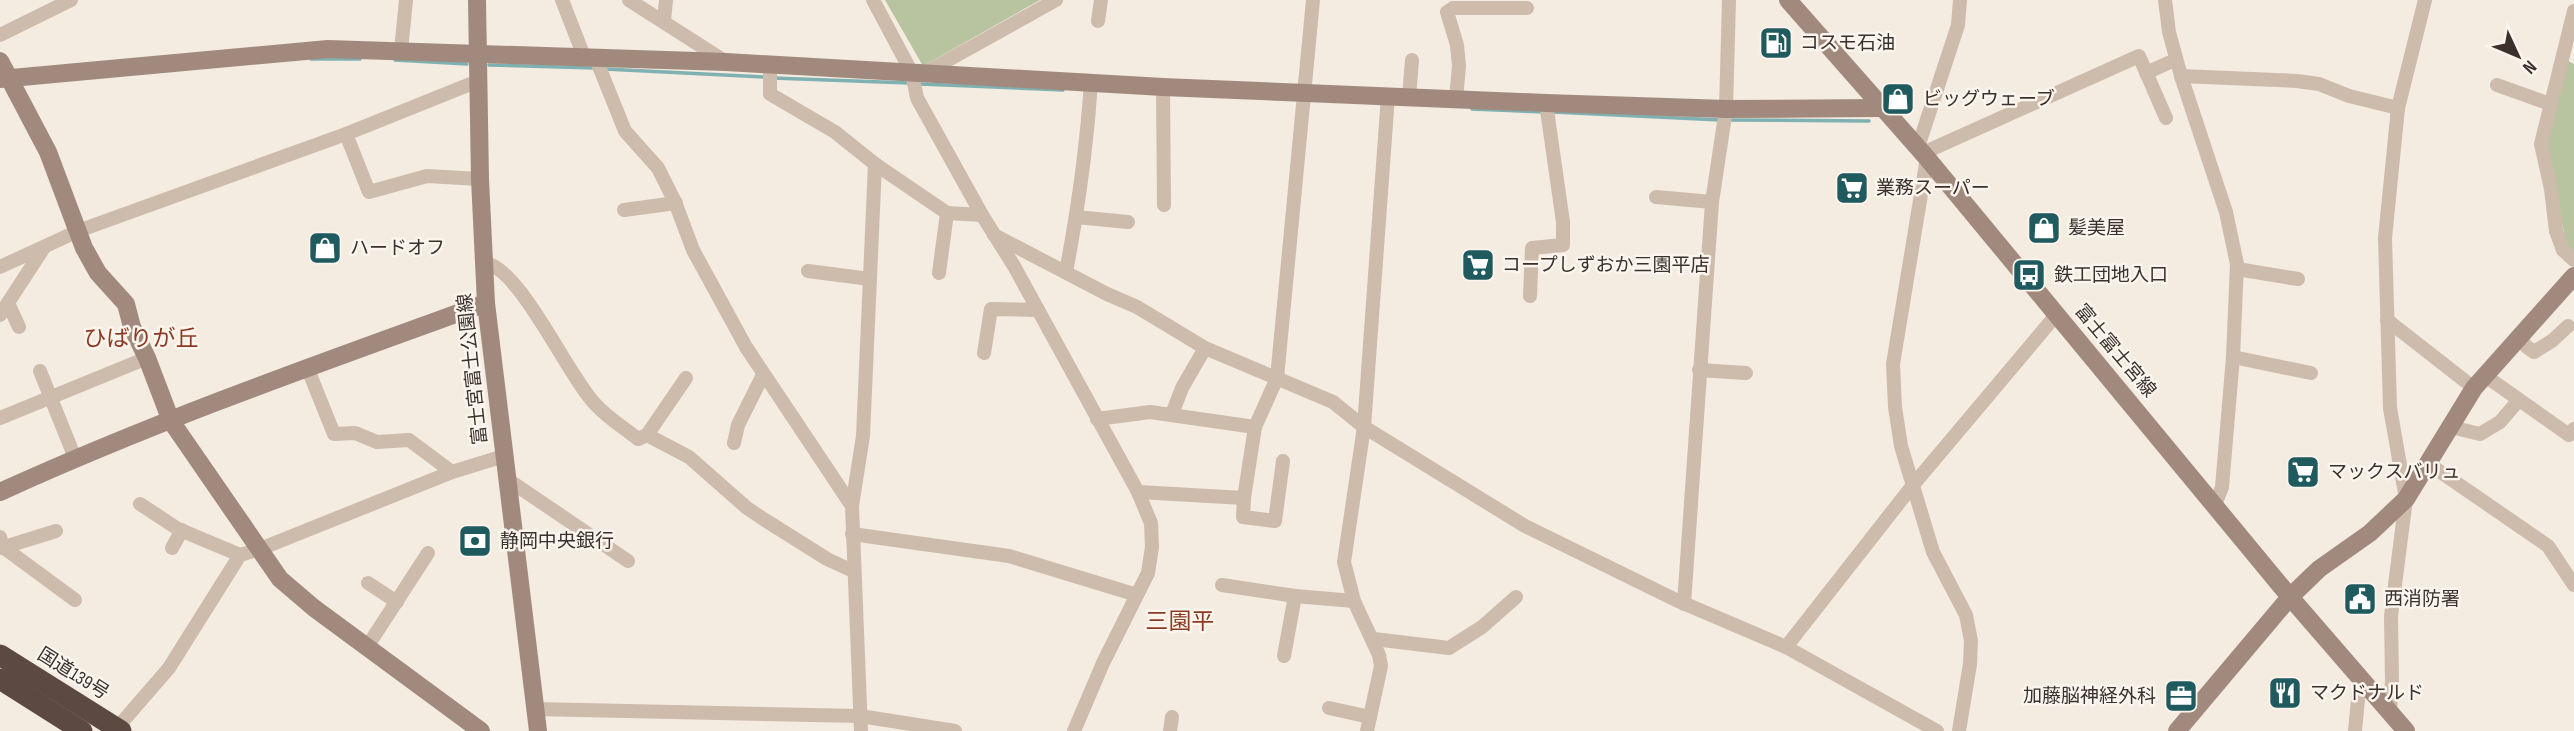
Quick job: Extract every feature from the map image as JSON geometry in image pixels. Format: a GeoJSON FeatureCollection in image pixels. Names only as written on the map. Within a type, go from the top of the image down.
{"type":"FeatureCollection","features":[{"type":"Feature","properties":{"kind":"highway","name":"国道139号"},"geometry":{"type":"LineString","coordinates":[[4,674],[119,730]]}},
{"type":"Feature","properties":{"kind":"highway","name":"国道139号"},"geometry":{"type":"LineString","coordinates":[[4,674],[82,731]]}},
{"type":"Feature","properties":{"kind":"street"},"geometry":{"type":"LineString","coordinates":[[0,36],[71,0]]}},
{"type":"Feature","properties":{"kind":"street"},"geometry":{"type":"LineString","coordinates":[[401,51],[406,0]]}},
{"type":"Feature","properties":{"kind":"street","name":"富士宮富士公園線"},"geometry":{"type":"LineString","coordinates":[[477,0],[480,179],[486,303],[538,731]]}},
{"type":"Feature","properties":{"kind":"street"},"geometry":{"type":"LineString","coordinates":[[562,0],[625,131],[658,168],[676,203],[693,250],[763,375],[852,506]]}},
{"type":"Feature","properties":{"kind":"street"},"geometry":{"type":"LineString","coordinates":[[629,0],[726,62]]}},
{"type":"Feature","properties":{"kind":"street"},"geometry":{"type":"LineString","coordinates":[[664,22],[666,0]]}},
{"type":"Feature","properties":{"kind":"street"},"geometry":{"type":"LineString","coordinates":[[873,0],[916,79],[917,97],[1138,492],[1151,523],[1152,547],[1148,573],[1103,663],[1074,731]]}},
{"type":"Feature","properties":{"kind":"street"},"geometry":{"type":"LineString","coordinates":[[916,79],[1056,0]]}},
{"type":"Feature","properties":{"kind":"street"},"geometry":{"type":"LineString","coordinates":[[1098,21],[1101,0]]}},
{"type":"Feature","properties":{"kind":"street"},"geometry":{"type":"LineString","coordinates":[[1283,461],[1275,521],[1243,517],[1255,428],[1278,378],[1313,0]]}},
{"type":"Feature","properties":{"kind":"street"},"geometry":{"type":"LineString","coordinates":[[1684,604],[1712,202],[1724,116],[1729,0]]}},
{"type":"Feature","properties":{"kind":"street","name":"富士富士宮線"},"geometry":{"type":"LineString","coordinates":[[1788,0],[1923,153],[2290,597],[2406,731]]}},
{"type":"Feature","properties":{"kind":"street"},"geometry":{"type":"LineString","coordinates":[[1959,731],[1970,664],[1966,615],[1933,552],[1901,446],[1895,407],[1893,364],[1923,153],[1958,25],[1960,0]]}},
{"type":"Feature","properties":{"kind":"street"},"geometry":{"type":"LineString","coordinates":[[2165,0],[2169,32],[2226,212],[2237,269],[2222,487],[2215,505]]}},
{"type":"Feature","properties":{"kind":"street"},"geometry":{"type":"LineString","coordinates":[[2389,711],[2392,681],[2391,616],[2406,499],[2390,408],[2385,238],[2398,108],[2426,0]]}},
{"type":"Feature","properties":{"kind":"street"},"geometry":{"type":"LineString","coordinates":[[1456,99],[1458,56],[1447,12],[1453,8],[1527,8]]}},
{"type":"Feature","properties":{"kind":"street"},"geometry":{"type":"LineString","coordinates":[[2574,11],[2541,144],[2551,189],[2556,231],[2563,250],[2574,260]]}},
{"type":"Feature","properties":{"kind":"street"},"geometry":{"type":"LineString","coordinates":[[481,731],[280,579],[171,421],[132,327],[126,304],[98,273],[78,231],[48,152],[2,73],[328,48],[478,54],[595,64],[726,62],[770,74],[1304,98],[1387,101],[1409,97],[1456,99],[1547,109],[1724,116],[1882,108]]}},
{"type":"Feature","properties":{"kind":"street"},"geometry":{"type":"LineString","coordinates":[[1923,153],[2139,56],[2166,118]]}},
{"type":"Feature","properties":{"kind":"street"},"geometry":{"type":"LineString","coordinates":[[1409,97],[1412,60]]}},
{"type":"Feature","properties":{"kind":"street"},"geometry":{"type":"LineString","coordinates":[[2146,73],[2168,63]]}},
{"type":"Feature","properties":{"kind":"street"},"geometry":{"type":"LineString","coordinates":[[770,74],[770,94],[835,132],[875,164],[947,213],[982,215]]}},
{"type":"Feature","properties":{"kind":"street"},"geometry":{"type":"LineString","coordinates":[[2181,76],[2297,80],[2398,108]]}},
{"type":"Feature","properties":{"kind":"street"},"geometry":{"type":"LineString","coordinates":[[0,267],[78,231],[346,134],[478,80]]}},
{"type":"Feature","properties":{"kind":"street"},"geometry":{"type":"LineString","coordinates":[[2497,85],[2550,104]]}},
{"type":"Feature","properties":{"kind":"street"},"geometry":{"type":"LineString","coordinates":[[1066,272],[1076,217],[1090,88]]}},
{"type":"Feature","properties":{"kind":"street"},"geometry":{"type":"LineString","coordinates":[[1163,92],[1164,205]]}},
{"type":"Feature","properties":{"kind":"street"},"geometry":{"type":"LineString","coordinates":[[1329,708],[1369,724],[1381,666],[1374,639],[1354,601],[1344,562],[1364,427],[1387,101]]}},
{"type":"Feature","properties":{"kind":"street"},"geometry":{"type":"LineString","coordinates":[[1530,296],[1532,248],[1563,245],[1563,222],[1547,109]]}},
{"type":"Feature","properties":{"kind":"street"},"geometry":{"type":"LineString","coordinates":[[346,134],[369,192],[427,177],[480,179]]}},
{"type":"Feature","properties":{"kind":"street"},"geometry":{"type":"LineString","coordinates":[[861,723],[852,506],[863,436],[875,164]]}},
{"type":"Feature","properties":{"kind":"street"},"geometry":{"type":"LineString","coordinates":[[1656,197],[1712,202]]}},
{"type":"Feature","properties":{"kind":"street"},"geometry":{"type":"LineString","coordinates":[[624,210],[676,203]]}},
{"type":"Feature","properties":{"kind":"street"},"geometry":{"type":"LineString","coordinates":[[939,273],[947,213]]}},
{"type":"Feature","properties":{"kind":"street"},"geometry":{"type":"LineString","coordinates":[[1076,217],[1128,222]]}},
{"type":"Feature","properties":{"kind":"street"},"geometry":{"type":"LineString","coordinates":[[994,235],[1137,307],[1205,348],[1333,402],[1364,427],[1525,526],[1684,604],[1786,647],[1937,731]]}},
{"type":"Feature","properties":{"kind":"street"},"geometry":{"type":"LineString","coordinates":[[19,327],[4,309],[44,248]]}},
{"type":"Feature","properties":{"kind":"street"},"geometry":{"type":"LineString","coordinates":[[484,263],[491,264],[509,276],[595,405],[638,439],[647,435],[686,378]]}},
{"type":"Feature","properties":{"kind":"street"},"geometry":{"type":"LineString","coordinates":[[2237,269],[2298,279]]}},
{"type":"Feature","properties":{"kind":"street"},"geometry":{"type":"LineString","coordinates":[[808,271],[870,279]]}},
{"type":"Feature","properties":{"kind":"street"},"geometry":{"type":"LineString","coordinates":[[2177,731],[2290,597],[2319,569],[2370,533],[2406,499],[2479,381],[2574,276]]}},
{"type":"Feature","properties":{"kind":"street"},"geometry":{"type":"LineString","coordinates":[[0,492],[75,458],[307,367],[486,303]]}},
{"type":"Feature","properties":{"kind":"street"},"geometry":{"type":"LineString","coordinates":[[984,353],[991,309],[1038,310]]}},
{"type":"Feature","properties":{"kind":"street"},"geometry":{"type":"LineString","coordinates":[[1786,647],[1913,485],[2057,314]]}},
{"type":"Feature","properties":{"kind":"street"},"geometry":{"type":"LineString","coordinates":[[2388,320],[2479,381],[2518,401],[2569,435],[2574,429]]}},
{"type":"Feature","properties":{"kind":"street"},"geometry":{"type":"LineString","coordinates":[[2518,337],[2534,352],[2568,326]]}},
{"type":"Feature","properties":{"kind":"street"},"geometry":{"type":"LineString","coordinates":[[1172,414],[1182,388],[1205,348]]}},
{"type":"Feature","properties":{"kind":"street"},"geometry":{"type":"LineString","coordinates":[[2233,357],[2311,373]]}},
{"type":"Feature","properties":{"kind":"street"},"geometry":{"type":"LineString","coordinates":[[0,418],[147,358]]}},
{"type":"Feature","properties":{"kind":"street"},"geometry":{"type":"LineString","coordinates":[[307,367],[334,434],[355,433],[377,442],[409,439],[452,472]]}},
{"type":"Feature","properties":{"kind":"street"},"geometry":{"type":"LineString","coordinates":[[40,370],[75,458]]}},
{"type":"Feature","properties":{"kind":"street"},"geometry":{"type":"LineString","coordinates":[[1699,370],[1746,373]]}},
{"type":"Feature","properties":{"kind":"street"},"geometry":{"type":"LineString","coordinates":[[734,443],[738,425],[763,375]]}},
{"type":"Feature","properties":{"kind":"street"},"geometry":{"type":"LineString","coordinates":[[2451,427],[2480,434],[2500,422],[2518,401]]}},
{"type":"Feature","properties":{"kind":"street"},"geometry":{"type":"LineString","coordinates":[[1097,419],[1150,412],[1255,428]]}},
{"type":"Feature","properties":{"kind":"street"},"geometry":{"type":"LineString","coordinates":[[647,435],[689,457],[747,509],[827,559],[853,571]]}},
{"type":"Feature","properties":{"kind":"street"},"geometry":{"type":"LineString","coordinates":[[140,505],[182,530],[240,555],[452,472],[504,456]]}},
{"type":"Feature","properties":{"kind":"street"},"geometry":{"type":"LineString","coordinates":[[2429,464],[2548,546],[2574,585]]}},
{"type":"Feature","properties":{"kind":"street"},"geometry":{"type":"LineString","coordinates":[[507,479],[628,561]]}},
{"type":"Feature","properties":{"kind":"street"},"geometry":{"type":"LineString","coordinates":[[1138,492],[1244,498]]}},
{"type":"Feature","properties":{"kind":"street"},"geometry":{"type":"LineString","coordinates":[[172,548],[182,530]]}},
{"type":"Feature","properties":{"kind":"street"},"geometry":{"type":"LineString","coordinates":[[1,544],[56,531]]}},
{"type":"Feature","properties":{"kind":"street"},"geometry":{"type":"LineString","coordinates":[[852,534],[1009,556],[1137,595]]}},
{"type":"Feature","properties":{"kind":"street"},"geometry":{"type":"LineString","coordinates":[[1,544],[75,600]]}},
{"type":"Feature","properties":{"kind":"street"},"geometry":{"type":"LineString","coordinates":[[367,647],[428,553]]}},
{"type":"Feature","properties":{"kind":"street"},"geometry":{"type":"LineString","coordinates":[[119,730],[169,668],[240,555]]}},
{"type":"Feature","properties":{"kind":"street"},"geometry":{"type":"LineString","coordinates":[[368,583],[397,602]]}},
{"type":"Feature","properties":{"kind":"street"},"geometry":{"type":"LineString","coordinates":[[1222,584],[1295,596],[1354,601]]}},
{"type":"Feature","properties":{"kind":"street"},"geometry":{"type":"LineString","coordinates":[[1284,656],[1295,596]]}},
{"type":"Feature","properties":{"kind":"street"},"geometry":{"type":"LineString","coordinates":[[1374,639],[1449,648],[1482,627],[1516,597]]}},
{"type":"Feature","properties":{"kind":"street"},"geometry":{"type":"LineString","coordinates":[[2355,731],[2360,678]]}},
{"type":"Feature","properties":{"kind":"street"},"geometry":{"type":"LineString","coordinates":[[535,709],[861,723],[955,731]]}},
{"type":"Feature","properties":{"kind":"green space"},"geometry":{"type":"Polygon","coordinates":[[[885,0],[1040,0],[923,66],[885,0]]]}},
{"type":"Feature","properties":{"kind":"green space"},"geometry":{"type":"Polygon","coordinates":[[[2568,61],[2574,64],[2574,254],[2567,247],[2545,144],[2568,61]]]}},
{"type":"Feature","properties":{"kind":"waterway"},"geometry":{"type":"LineString","coordinates":[[311,59],[360,59]]}},
{"type":"Feature","properties":{"kind":"waterway"},"geometry":{"type":"LineString","coordinates":[[395,60],[467,64]]}},
{"type":"Feature","properties":{"kind":"waterway"},"geometry":{"type":"LineString","coordinates":[[489,65],[594,68]]}},
{"type":"Feature","properties":{"kind":"waterway"},"geometry":{"type":"LineString","coordinates":[[605,69],[765,77]]}},
{"type":"Feature","properties":{"kind":"waterway"},"geometry":{"type":"LineString","coordinates":[[773,78],[909,83]]}},
{"type":"Feature","properties":{"kind":"waterway"},"geometry":{"type":"LineString","coordinates":[[920,84],[1063,90]]}},
{"type":"Feature","properties":{"kind":"waterway"},"geometry":{"type":"LineString","coordinates":[[1472,109],[1545,112]]}},
{"type":"Feature","properties":{"kind":"waterway"},"geometry":{"type":"LineString","coordinates":[[1553,112],[1720,120]]}},
{"type":"Feature","properties":{"kind":"waterway"},"geometry":{"type":"LineString","coordinates":[[1728,120],[1869,121]]}},
{"type":"Feature","properties":{"kind":"place","name":"コスモ石油"},"geometry":{"type":"Point","coordinates":[1776,43]}},
{"type":"Feature","properties":{"kind":"place","name":"ビッグウェーブ"},"geometry":{"type":"Point","coordinates":[1898,99]}},
{"type":"Feature","properties":{"kind":"place","name":"業務スーパー"},"geometry":{"type":"Point","coordinates":[1852,188]}},
{"type":"Feature","properties":{"kind":"place","name":"髪美屋"},"geometry":{"type":"Point","coordinates":[2044,228]}},
{"type":"Feature","properties":{"kind":"place","name":"ハードオフ"},"geometry":{"type":"Point","coordinates":[325,248]}},
{"type":"Feature","properties":{"kind":"place","name":"コープしずおか三園平店"},"geometry":{"type":"Point","coordinates":[1478,265]}},
{"type":"Feature","properties":{"kind":"place","name":"鉄工団地入口"},"geometry":{"type":"Point","coordinates":[2029,275]}},
{"type":"Feature","properties":{"kind":"place","name":"マックスバリュ"},"geometry":{"type":"Point","coordinates":[2303,472]}},
{"type":"Feature","properties":{"kind":"place","name":"静岡中央銀行"},"geometry":{"type":"Point","coordinates":[475,541]}},
{"type":"Feature","properties":{"kind":"place","name":"西消防署"},"geometry":{"type":"Point","coordinates":[2360,599]}},
{"type":"Feature","properties":{"kind":"place","name":"マクドナルド"},"geometry":{"type":"Point","coordinates":[2285,693]}},
{"type":"Feature","properties":{"kind":"place","name":"加藤脳神経外科"},"geometry":{"type":"Point","coordinates":[2181,696]}},
{"type":"Feature","properties":{"kind":"district","name":"ひばりが丘"},"geometry":{"type":"Point","coordinates":[141,339]}},
{"type":"Feature","properties":{"kind":"district","name":"三園平"},"geometry":{"type":"Point","coordinates":[1180,622]}}]}
